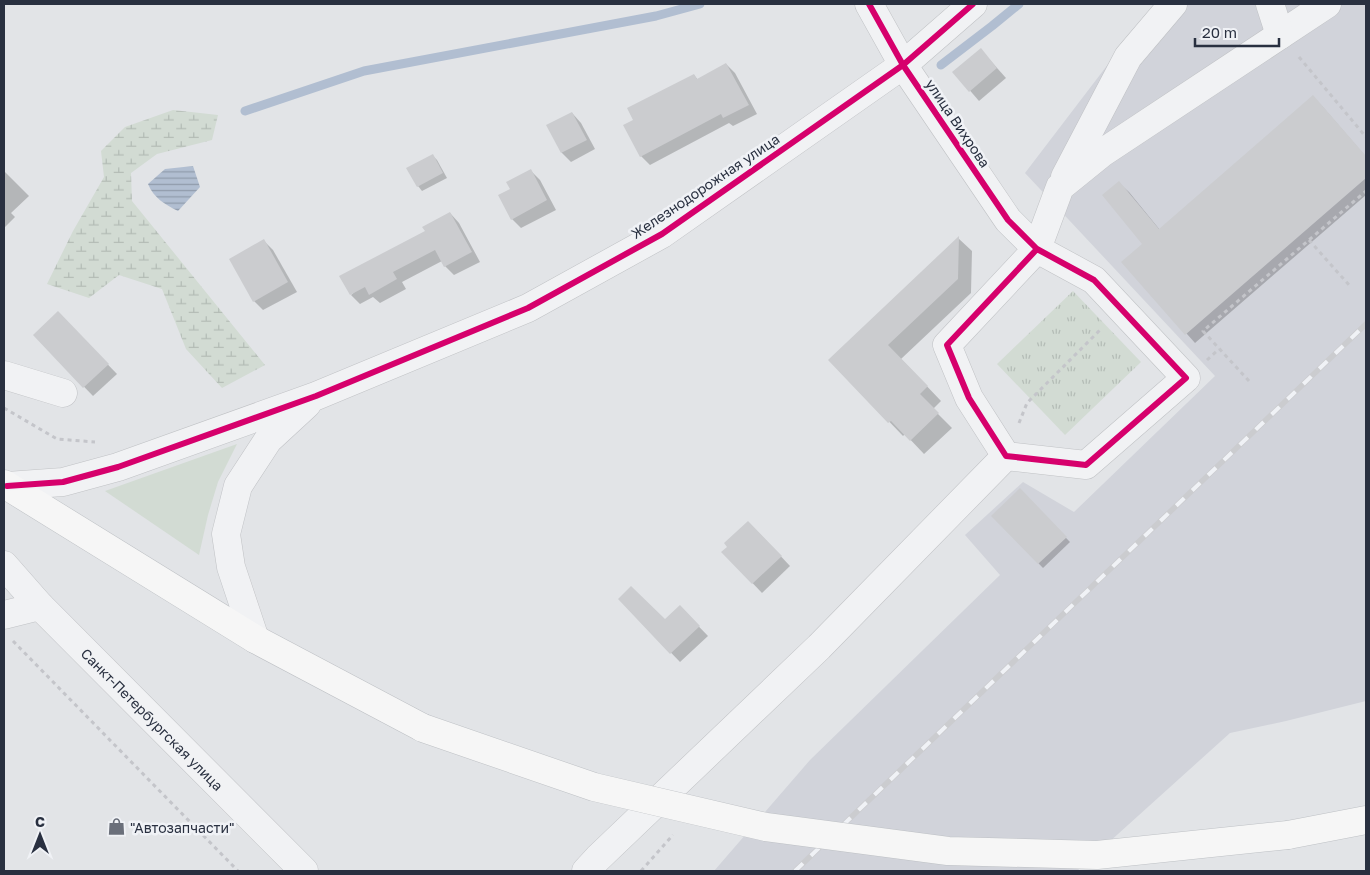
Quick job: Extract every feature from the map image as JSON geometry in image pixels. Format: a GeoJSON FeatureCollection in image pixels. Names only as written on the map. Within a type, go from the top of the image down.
{"type":"FeatureCollection","features":[{"type":"Feature","properties":{"kind":"main road"},"geometry":{"type":"LineString","coordinates":[[5,485],[255,639],[423,728],[594,787],[766,827],[948,851],[1097,855],[1288,835],[1366,820]]}},
{"type":"Feature","properties":{"kind":"street","name":"улица Вихрова"},"geometry":{"type":"LineString","coordinates":[[869,4],[903,65],[1008,220],[1037,249],[1094,280],[1186,378],[1086,465],[1006,456]]}},
{"type":"Feature","properties":{"kind":"street","name":"Железнодорожная улица"},"geometry":{"type":"LineString","coordinates":[[5,485],[63,482],[118,467],[316,396],[528,308],[662,234],[903,65],[974,4]]}},
{"type":"Feature","properties":{"kind":"street"},"geometry":{"type":"LineString","coordinates":[[586,871],[819,647],[1006,456],[970,398],[947,345],[1037,249],[1060,187],[1128,57],[1173,4]]}},
{"type":"Feature","properties":{"kind":"street"},"geometry":{"type":"LineString","coordinates":[[1270,4],[1280,35]]}},
{"type":"Feature","properties":{"kind":"street"},"geometry":{"type":"LineString","coordinates":[[1060,187],[1102,153],[1327,4]]}},
{"type":"Feature","properties":{"kind":"street"},"geometry":{"type":"LineString","coordinates":[[4,375],[63,394]]}},
{"type":"Feature","properties":{"kind":"street"},"geometry":{"type":"LineString","coordinates":[[255,639],[231,567],[226,534],[228,524],[238,486],[268,440],[316,396]]}},
{"type":"Feature","properties":{"kind":"street","name":"Санкт-Петербургская улица"},"geometry":{"type":"LineString","coordinates":[[4,565],[40,606],[304,871]]}},
{"type":"Feature","properties":{"kind":"street"},"geometry":{"type":"LineString","coordinates":[[7,627],[40,606]]}},
{"type":"Feature","properties":{"kind":"path"},"geometry":{"type":"LineString","coordinates":[[1280,35],[1366,136]]}},
{"type":"Feature","properties":{"kind":"path"},"geometry":{"type":"LineString","coordinates":[[1249,381],[1203,331],[1366,191]]}},
{"type":"Feature","properties":{"kind":"path"},"geometry":{"type":"LineString","coordinates":[[1309,240],[1349,285]]}},
{"type":"Feature","properties":{"kind":"path"},"geometry":{"type":"LineString","coordinates":[[1006,456],[1027,403],[1121,309]]}},
{"type":"Feature","properties":{"kind":"path"},"geometry":{"type":"LineString","coordinates":[[4,408],[57,439],[96,443]]}},
{"type":"Feature","properties":{"kind":"path"},"geometry":{"type":"LineString","coordinates":[[7,627],[238,871]]}},
{"type":"Feature","properties":{"kind":"shaded area"},"geometry":{"type":"Polygon","coordinates":[[[1154,4],[1366,4],[1366,701],[1230,733],[1077,871],[714,871],[810,760],[1000,575],[965,535],[1023,482],[1074,512],[1215,376],[1025,173],[1154,4]]]}},
{"type":"Feature","properties":{"kind":"green space"},"geometry":{"type":"Polygon","coordinates":[[[173,110],[218,115],[212,140],[157,154],[131,173],[132,201],[265,365],[222,388],[186,349],[162,289],[119,275],[89,298],[47,284],[73,231],[104,177],[101,151],[125,127],[173,110]]]}},
{"type":"Feature","properties":{"kind":"green space"},"geometry":{"type":"Polygon","coordinates":[[[1073,291],[1141,362],[1065,435],[997,364],[1073,291]]]}},
{"type":"Feature","properties":{"kind":"green space"},"geometry":{"type":"Polygon","coordinates":[[[237,444],[218,482],[199,555],[105,491],[237,444]]]}},
{"type":"Feature","properties":{"kind":"water"},"geometry":{"type":"Polygon","coordinates":[[[193,166],[200,187],[178,211],[160,200],[148,184],[165,169],[193,166]]]}},
{"type":"Feature","properties":{"kind":"building"},"geometry":{"type":"Polygon","coordinates":[[[981,48],[997,68],[969,92],[952,72],[981,48]]]}},
{"type":"Feature","properties":{"kind":"building"},"geometry":{"type":"Polygon","coordinates":[[[726,63],[749,105],[723,118],[721,114],[640,157],[623,125],[633,120],[627,108],[694,74],[697,79],[726,63]]]}},
{"type":"Feature","properties":{"kind":"building"},"geometry":{"type":"Polygon","coordinates":[[[1313,95],[1366,156],[1366,178],[1185,335],[1121,262],[1142,244],[1102,195],[1119,181],[1159,229],[1313,95]]]}},
{"type":"Feature","properties":{"kind":"building"},"geometry":{"type":"Polygon","coordinates":[[[572,112],[587,140],[561,153],[546,125],[572,112]]]}},
{"type":"Feature","properties":{"kind":"building"},"geometry":{"type":"Polygon","coordinates":[[[433,154],[443,173],[417,187],[406,168],[433,154]]]}},
{"type":"Feature","properties":{"kind":"building"},"geometry":{"type":"Polygon","coordinates":[[[531,169],[547,200],[511,220],[498,195],[510,189],[506,182],[531,169]]]}},
{"type":"Feature","properties":{"kind":"building"},"geometry":{"type":"Polygon","coordinates":[[[450,212],[472,252],[444,267],[435,250],[393,272],[397,279],[369,295],[365,287],[350,295],[339,276],[425,231],[422,227],[450,212]]]}},
{"type":"Feature","properties":{"kind":"building"},"geometry":{"type":"Polygon","coordinates":[[[959,236],[958,279],[888,345],[928,386],[920,394],[939,413],[910,441],[891,421],[888,423],[828,360],[959,236]]]}},
{"type":"Feature","properties":{"kind":"building"},"geometry":{"type":"Polygon","coordinates":[[[264,239],[288,282],[253,302],[229,259],[264,239]]]}},
{"type":"Feature","properties":{"kind":"building"},"geometry":{"type":"Polygon","coordinates":[[[58,311],[109,364],[83,388],[33,335],[58,311]]]}},
{"type":"Feature","properties":{"kind":"building"},"geometry":{"type":"Polygon","coordinates":[[[1020,488],[1067,537],[1038,564],[991,516],[1020,488]]]}},
{"type":"Feature","properties":{"kind":"building"},"geometry":{"type":"Polygon","coordinates":[[[748,521],[782,556],[752,584],[721,552],[727,547],[724,543],[748,521]]]}},
{"type":"Feature","properties":{"kind":"building"},"geometry":{"type":"Polygon","coordinates":[[[631,586],[665,619],[680,605],[700,626],[670,654],[618,599],[631,586]]]}},
{"type":"Feature","properties":{"kind":"waterway"},"geometry":{"type":"LineString","coordinates":[[245,111],[364,71],[656,16],[700,4]]}},
{"type":"Feature","properties":{"kind":"waterway"},"geometry":{"type":"LineString","coordinates":[[941,65],[1019,4]]}},
{"type":"Feature","properties":{"kind":"railway"},"geometry":{"type":"LineString","coordinates":[[795,871],[1366,324]]}},
{"type":"Feature","properties":{"kind":"cycle path"},"geometry":{"type":"LineString","coordinates":[[869,4],[903,65],[1008,220],[1037,249],[1094,280],[1186,378],[1086,465],[1006,456],[969,398],[947,345],[1037,249]]}},
{"type":"Feature","properties":{"kind":"cycle path"},"geometry":{"type":"LineString","coordinates":[[7,486],[63,482],[118,467],[316,396],[528,308],[662,234],[903,65],[973,4]]}},
{"type":"Feature","properties":{"kind":"place","name":"\"Автозапчасти\""},"geometry":{"type":"Point","coordinates":[116,827]}}]}
